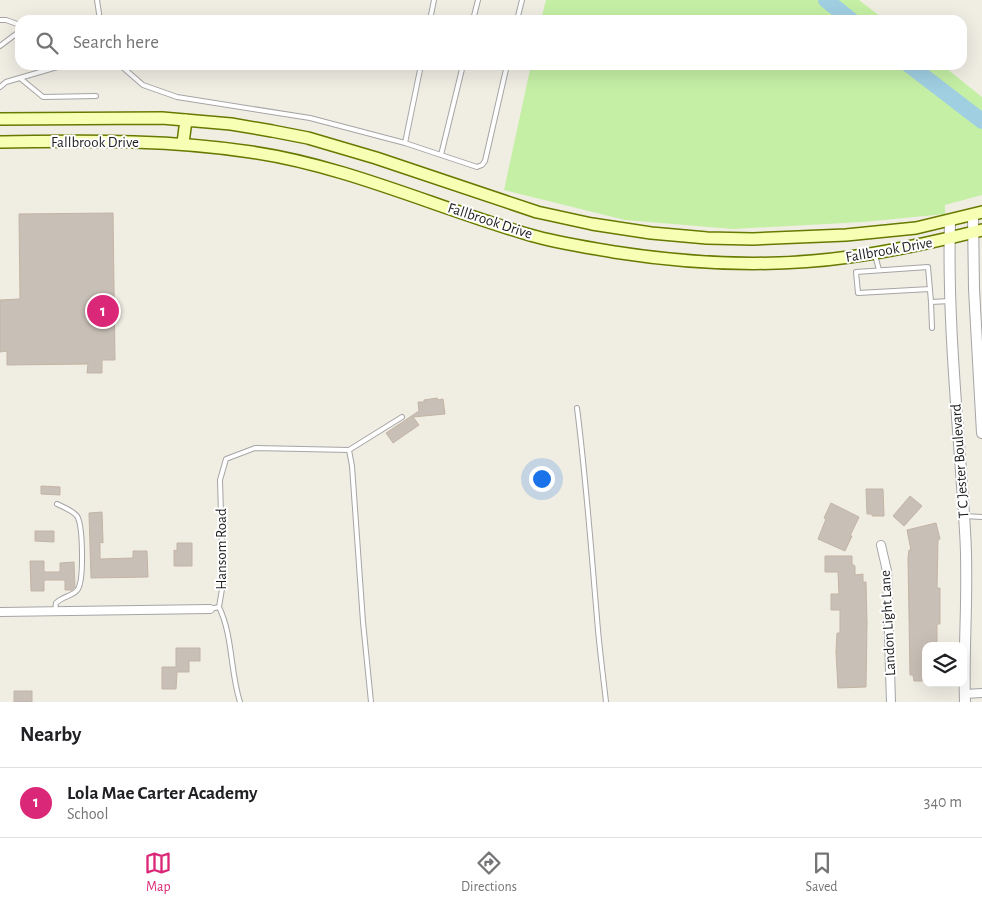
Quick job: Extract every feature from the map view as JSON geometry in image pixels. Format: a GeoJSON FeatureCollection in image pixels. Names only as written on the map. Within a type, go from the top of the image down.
{"type":"FeatureCollection","features":[{"type":"Feature","properties":{"kind":"main road","name":"Fallbrook Drive"},"geometry":{"type":"LineString","coordinates":[[0,119],[130,117],[186,120],[255,128],[308,138],[376,158],[537,212],[592,224],[650,233],[726,238],[796,238],[916,228],[978,213]]}},
{"type":"Feature","properties":{"kind":"main road"},"geometry":{"type":"LineString","coordinates":[[183,143],[186,120]]}},
{"type":"Feature","properties":{"kind":"main road","name":"Fallbrook Drive"},"geometry":{"type":"LineString","coordinates":[[0,142],[135,141],[183,143],[251,152],[301,162],[368,181],[531,235],[596,249],[648,257],[754,264],[822,260],[875,253],[978,231]]}},
{"type":"Feature","properties":{"kind":"street","name":"T C Jester Boulevard"},"geometry":{"type":"LineString","coordinates":[[978,213],[974,289],[982,433]]}},
{"type":"Feature","properties":{"kind":"street","name":"T C Jester Boulevard"},"geometry":{"type":"LineString","coordinates":[[950,221],[950,301],[953,370],[967,562],[965,698]]}},
{"type":"Feature","properties":{"kind":"street","name":"Landon Light Lane"},"geometry":{"type":"LineString","coordinates":[[881,545],[887,571],[891,702]]}},
{"type":"Feature","properties":{"kind":"street","name":"Hansom Road"},"geometry":{"type":"LineString","coordinates":[[0,612],[210,609]]}},
{"type":"Feature","properties":{"kind":"street"},"geometry":{"type":"LineString","coordinates":[[965,698],[982,694]]}},
{"type":"Feature","properties":{"kind":"lane"},"geometry":{"type":"LineString","coordinates":[[97,0],[99,15]]}},
{"type":"Feature","properties":{"kind":"lane"},"geometry":{"type":"LineString","coordinates":[[431,15],[434,0]]}},
{"type":"Feature","properties":{"kind":"lane"},"geometry":{"type":"LineString","coordinates":[[474,15],[478,0]]}},
{"type":"Feature","properties":{"kind":"lane"},"geometry":{"type":"LineString","coordinates":[[518,15],[522,0]]}},
{"type":"Feature","properties":{"kind":"lane"},"geometry":{"type":"LineString","coordinates":[[0,20],[15,23]]}},
{"type":"Feature","properties":{"kind":"lane"},"geometry":{"type":"LineString","coordinates":[[0,46],[15,35]]}},
{"type":"Feature","properties":{"kind":"lane"},"geometry":{"type":"LineString","coordinates":[[0,87],[6,82],[47,70]]}},
{"type":"Feature","properties":{"kind":"lane"},"geometry":{"type":"LineString","coordinates":[[125,70],[143,86],[177,97],[310,118],[405,143],[477,167],[485,161],[506,70]]}},
{"type":"Feature","properties":{"kind":"lane"},"geometry":{"type":"LineString","coordinates":[[405,143],[420,70]]}},
{"type":"Feature","properties":{"kind":"lane"},"geometry":{"type":"LineString","coordinates":[[442,155],[462,70]]}},
{"type":"Feature","properties":{"kind":"lane"},"geometry":{"type":"LineString","coordinates":[[20,78],[42,97],[96,96]]}},
{"type":"Feature","properties":{"kind":"lane"},"geometry":{"type":"LineString","coordinates":[[875,253],[877,272]]}},
{"type":"Feature","properties":{"kind":"lane"},"geometry":{"type":"LineString","coordinates":[[930,289],[914,288],[902,291],[858,294],[856,272],[928,267],[930,289],[931,302],[932,328]]}},
{"type":"Feature","properties":{"kind":"lane"},"geometry":{"type":"LineString","coordinates":[[913,268],[913,276]]}},
{"type":"Feature","properties":{"kind":"lane"},"geometry":{"type":"LineString","coordinates":[[900,269],[901,275]]}},
{"type":"Feature","properties":{"kind":"lane"},"geometry":{"type":"LineString","coordinates":[[888,270],[888,275]]}},
{"type":"Feature","properties":{"kind":"lane"},"geometry":{"type":"LineString","coordinates":[[877,285],[877,292]]}},
{"type":"Feature","properties":{"kind":"lane"},"geometry":{"type":"LineString","coordinates":[[889,285],[889,292]]}},
{"type":"Feature","properties":{"kind":"lane"},"geometry":{"type":"LineString","coordinates":[[902,285],[902,291]]}},
{"type":"Feature","properties":{"kind":"lane"},"geometry":{"type":"LineString","coordinates":[[931,302],[950,301]]}},
{"type":"Feature","properties":{"kind":"lane"},"geometry":{"type":"LineString","coordinates":[[576,408],[592,544],[597,626],[606,702]]}},
{"type":"Feature","properties":{"kind":"lane"},"geometry":{"type":"LineString","coordinates":[[371,702],[363,622],[352,466],[349,450],[402,417]]}},
{"type":"Feature","properties":{"kind":"lane","name":"Hansom Road"},"geometry":{"type":"LineString","coordinates":[[210,609],[219,607],[224,584],[220,480],[226,459],[255,448],[349,450]]}},
{"type":"Feature","properties":{"kind":"lane"},"geometry":{"type":"LineString","coordinates":[[56,612],[56,603],[62,598],[78,591],[82,573],[80,525],[77,516],[70,510],[57,504]]}},
{"type":"Feature","properties":{"kind":"lane"},"geometry":{"type":"LineString","coordinates":[[964,516],[982,517]]}},
{"type":"Feature","properties":{"kind":"lane"},"geometry":{"type":"LineString","coordinates":[[219,607],[225,620],[234,685],[240,702]]}},
{"type":"Feature","properties":{"kind":"green space"},"geometry":{"type":"Polygon","coordinates":[[[546,0],[859,0],[878,15],[542,15],[546,0]]]}},
{"type":"Feature","properties":{"kind":"green space"},"geometry":{"type":"Polygon","coordinates":[[[530,70],[948,70],[982,97],[982,195],[945,205],[945,214],[863,222],[733,229],[625,220],[504,190],[530,70]]]}},
{"type":"Feature","properties":{"kind":"building"},"geometry":{"type":"Polygon","coordinates":[[[113,213],[115,360],[102,360],[102,373],[87,373],[88,364],[7,365],[7,351],[0,352],[0,300],[20,299],[19,214],[113,213]]]}},
{"type":"Feature","properties":{"kind":"building"},"geometry":{"type":"Polygon","coordinates":[[[437,398],[438,400],[443,399],[445,414],[413,417],[419,425],[393,443],[386,433],[419,411],[418,402],[437,398]]]}},
{"type":"Feature","properties":{"kind":"building"},"geometry":{"type":"Polygon","coordinates":[[[41,486],[60,487],[60,495],[41,494],[41,486]]]}},
{"type":"Feature","properties":{"kind":"building"},"geometry":{"type":"Polygon","coordinates":[[[866,489],[883,489],[884,516],[867,514],[866,489]]]}},
{"type":"Feature","properties":{"kind":"building"},"geometry":{"type":"Polygon","coordinates":[[[910,496],[922,506],[904,526],[893,516],[910,496]]]}},
{"type":"Feature","properties":{"kind":"building"},"geometry":{"type":"Polygon","coordinates":[[[831,503],[859,517],[845,551],[818,539],[831,503]]]}},
{"type":"Feature","properties":{"kind":"building"},"geometry":{"type":"Polygon","coordinates":[[[102,512],[103,543],[100,542],[100,559],[133,558],[133,551],[147,551],[148,577],[91,578],[89,513],[102,512]]]}},
{"type":"Feature","properties":{"kind":"building"},"geometry":{"type":"Polygon","coordinates":[[[936,523],[940,539],[938,540],[937,588],[940,588],[940,624],[937,624],[937,642],[922,642],[922,681],[914,681],[913,675],[910,675],[908,558],[909,550],[911,550],[907,530],[936,523]]]}},
{"type":"Feature","properties":{"kind":"building"},"geometry":{"type":"Polygon","coordinates":[[[35,531],[54,531],[54,542],[35,541],[35,531]]]}},
{"type":"Feature","properties":{"kind":"building"},"geometry":{"type":"Polygon","coordinates":[[[177,543],[192,543],[192,566],[174,566],[174,550],[177,551],[177,543]]]}},
{"type":"Feature","properties":{"kind":"building"},"geometry":{"type":"Polygon","coordinates":[[[825,556],[852,556],[855,575],[863,574],[863,582],[866,582],[866,687],[838,688],[836,652],[837,633],[840,633],[840,610],[831,610],[831,594],[839,594],[838,572],[825,572],[825,556]]]}},
{"type":"Feature","properties":{"kind":"building"},"geometry":{"type":"Polygon","coordinates":[[[30,561],[44,561],[44,572],[60,572],[60,563],[74,562],[75,587],[72,590],[65,590],[65,580],[44,580],[44,591],[31,591],[30,561]]]}},
{"type":"Feature","properties":{"kind":"building"},"geometry":{"type":"Polygon","coordinates":[[[176,648],[200,648],[200,661],[189,661],[189,672],[177,672],[176,689],[162,689],[162,667],[176,667],[176,648]]]}},
{"type":"Feature","properties":{"kind":"building"},"geometry":{"type":"Polygon","coordinates":[[[14,691],[32,691],[32,702],[14,702],[14,691]]]}},
{"type":"Feature","properties":{"kind":"waterway"},"geometry":{"type":"LineString","coordinates":[[826,0],[845,15]]}},
{"type":"Feature","properties":{"kind":"waterway"},"geometry":{"type":"LineString","coordinates":[[916,70],[982,121]]}},
{"type":"Feature","properties":{"kind":"place","name":"Lola Mae Carter Academy"},"geometry":{"type":"Point","coordinates":[103,311]}}]}
